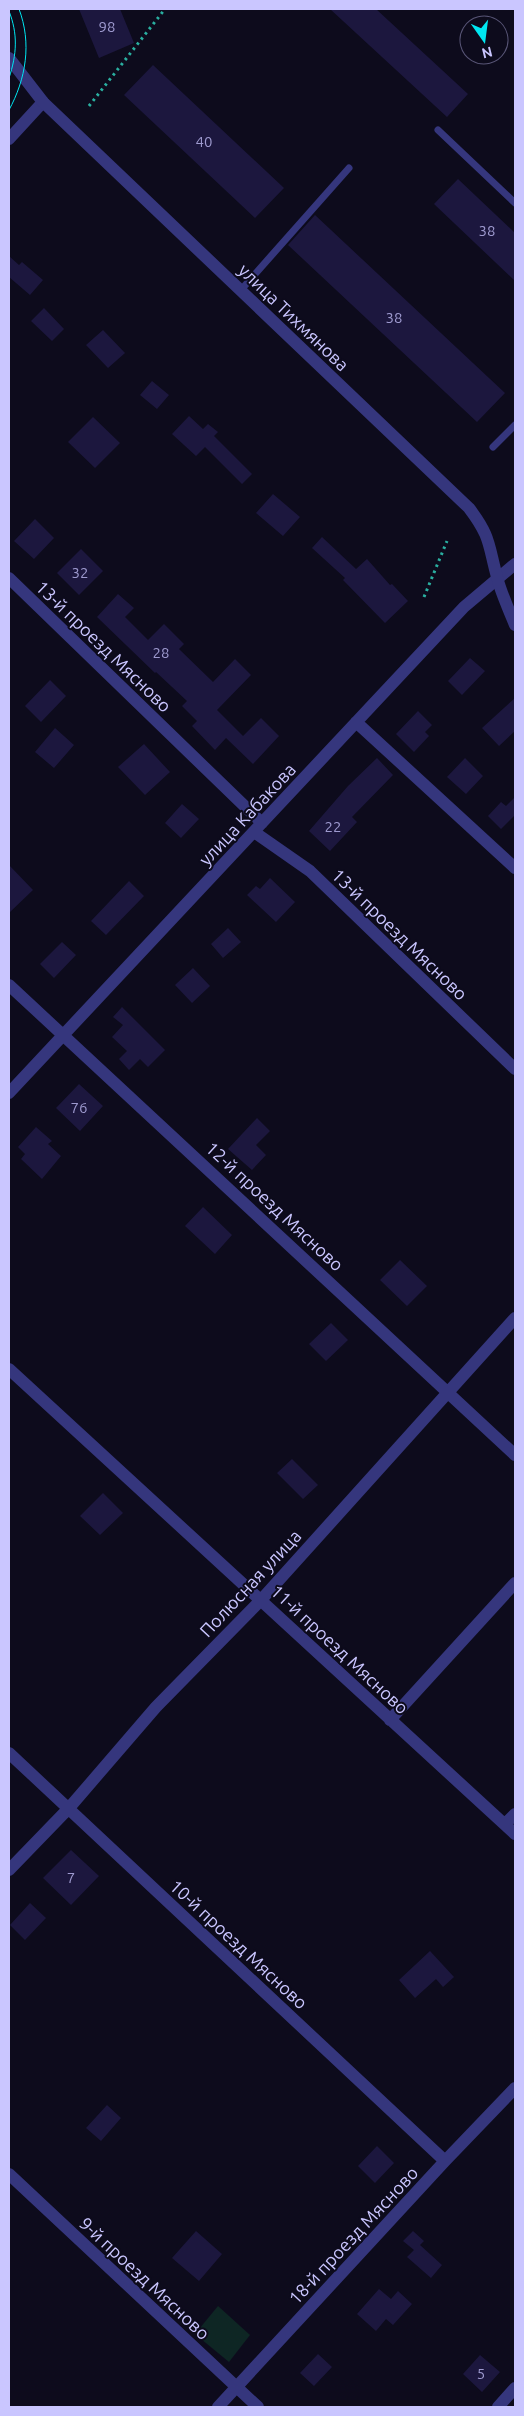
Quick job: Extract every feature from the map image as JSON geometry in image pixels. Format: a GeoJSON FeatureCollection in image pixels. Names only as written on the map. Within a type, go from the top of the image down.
{"type":"FeatureCollection","features":[{"type":"Feature","properties":{"kind":"street","name":"улица Тихмянова"},"geometry":{"type":"LineString","coordinates":[[9,58],[43,102],[469,508],[484,528],[490,542],[497,578],[515,625]]}},
{"type":"Feature","properties":{"kind":"street"},"geometry":{"type":"LineString","coordinates":[[9,139],[43,102]]}},
{"type":"Feature","properties":{"kind":"street","name":"улица Кабакова"},"geometry":{"type":"LineString","coordinates":[[9,1093],[62,1034],[464,607],[515,564]]}},
{"type":"Feature","properties":{"kind":"street","name":"13-й проезд Мясново"},"geometry":{"type":"LineString","coordinates":[[9,578],[258,827],[310,870],[515,1069]]}},
{"type":"Feature","properties":{"kind":"street"},"geometry":{"type":"LineString","coordinates":[[356,722],[515,868]]}},
{"type":"Feature","properties":{"kind":"street","name":"12-й проезд Мясново"},"geometry":{"type":"LineString","coordinates":[[9,985],[515,1455]]}},
{"type":"Feature","properties":{"kind":"street","name":"Полюсная улица"},"geometry":{"type":"LineString","coordinates":[[9,1870],[69,1808],[156,1707],[261,1600],[447,1391],[515,1318]]}},
{"type":"Feature","properties":{"kind":"street","name":"11-й проезд Мясново"},"geometry":{"type":"LineString","coordinates":[[9,1369],[515,1834]]}},
{"type":"Feature","properties":{"kind":"street"},"geometry":{"type":"LineString","coordinates":[[390,1720],[515,1583]]}},
{"type":"Feature","properties":{"kind":"street","name":"10-й проезд Мясново"},"geometry":{"type":"LineString","coordinates":[[9,1753],[445,2160]]}},
{"type":"Feature","properties":{"kind":"street"},"geometry":{"type":"LineString","coordinates":[[505,1824],[515,1814]]}},
{"type":"Feature","properties":{"kind":"street","name":"18-й проезд Мясново"},"geometry":{"type":"LineString","coordinates":[[218,2407],[445,2160],[515,2088]]}},
{"type":"Feature","properties":{"kind":"street","name":"9-й проезд Мясново"},"geometry":{"type":"LineString","coordinates":[[9,2174],[258,2407]]}},
{"type":"Feature","properties":{"kind":"street"},"geometry":{"type":"LineString","coordinates":[[498,2407],[515,2388]]}},
{"type":"Feature","properties":{"kind":"lane"},"geometry":{"type":"LineString","coordinates":[[438,130],[515,203]]}},
{"type":"Feature","properties":{"kind":"lane"},"geometry":{"type":"LineString","coordinates":[[240,291],[349,168]]}},
{"type":"Feature","properties":{"kind":"lane"},"geometry":{"type":"LineString","coordinates":[[493,447],[515,425]]}},
{"type":"Feature","properties":{"kind":"path"},"geometry":{"type":"LineString","coordinates":[[89,106],[165,9]]}},
{"type":"Feature","properties":{"kind":"path"},"geometry":{"type":"LineString","coordinates":[[424,597],[447,541]]}},
{"type":"Feature","properties":{"kind":"green space"},"geometry":{"type":"Polygon","coordinates":[[[218,2306],[250,2335],[229,2362],[195,2334],[218,2306]]]}},
{"type":"Feature","properties":{"kind":"building"},"geometry":{"type":"Polygon","coordinates":[[[79,9],[120,9],[134,43],[99,58],[79,9]]]}},
{"type":"Feature","properties":{"kind":"building"},"geometry":{"type":"Polygon","coordinates":[[[330,9],[376,9],[468,94],[447,117],[330,9]]]}},
{"type":"Feature","properties":{"kind":"building"},"geometry":{"type":"Polygon","coordinates":[[[153,65],[284,188],[255,218],[124,95],[153,65]]]}},
{"type":"Feature","properties":{"kind":"building"},"geometry":{"type":"Polygon","coordinates":[[[458,179],[515,233],[515,281],[434,204],[458,179]]]}},
{"type":"Feature","properties":{"kind":"building"},"geometry":{"type":"Polygon","coordinates":[[[315,215],[505,393],[477,422],[288,245],[315,215]]]}},
{"type":"Feature","properties":{"kind":"building"},"geometry":{"type":"Polygon","coordinates":[[[9,256],[19,265],[22,262],[43,280],[30,295],[9,277],[9,256]]]}},
{"type":"Feature","properties":{"kind":"building"},"geometry":{"type":"Polygon","coordinates":[[[44,308],[64,329],[52,341],[31,321],[44,308]]]}},
{"type":"Feature","properties":{"kind":"building"},"geometry":{"type":"Polygon","coordinates":[[[103,330],[125,353],[108,368],[86,345],[103,330]]]}},
{"type":"Feature","properties":{"kind":"building"},"geometry":{"type":"Polygon","coordinates":[[[152,381],[169,395],[157,409],[140,395],[152,381]]]}},
{"type":"Feature","properties":{"kind":"building"},"geometry":{"type":"Polygon","coordinates":[[[189,416],[203,429],[208,424],[218,432],[214,436],[252,474],[242,484],[205,447],[196,456],[172,434],[189,416]]]}},
{"type":"Feature","properties":{"kind":"building"},"geometry":{"type":"Polygon","coordinates":[[[93,417],[120,443],[95,468],[68,442],[93,417]]]}},
{"type":"Feature","properties":{"kind":"building"},"geometry":{"type":"Polygon","coordinates":[[[273,494],[300,517],[283,536],[256,513],[273,494]]]}},
{"type":"Feature","properties":{"kind":"building"},"geometry":{"type":"Polygon","coordinates":[[[35,519],[54,538],[34,559],[14,541],[35,519]]]}},
{"type":"Feature","properties":{"kind":"building"},"geometry":{"type":"Polygon","coordinates":[[[322,537],[356,569],[367,559],[390,585],[392,584],[408,601],[385,623],[343,580],[345,578],[312,548],[322,537]]]}},
{"type":"Feature","properties":{"kind":"building"},"geometry":{"type":"Polygon","coordinates":[[[81,549],[103,571],[79,595],[57,573],[81,549]]]}},
{"type":"Feature","properties":{"kind":"building"},"geometry":{"type":"Polygon","coordinates":[[[118,594],[134,608],[125,617],[148,640],[164,624],[184,644],[179,649],[213,682],[235,659],[251,675],[217,710],[243,736],[261,718],[279,736],[253,764],[226,738],[215,750],[192,726],[197,721],[182,706],[187,701],[97,617],[118,594]]]}},
{"type":"Feature","properties":{"kind":"building"},"geometry":{"type":"Polygon","coordinates":[[[470,658],[485,671],[462,695],[448,681],[470,658]]]}},
{"type":"Feature","properties":{"kind":"building"},"geometry":{"type":"Polygon","coordinates":[[[50,680],[66,696],[41,722],[25,706],[50,680]]]}},
{"type":"Feature","properties":{"kind":"building"},"geometry":{"type":"Polygon","coordinates":[[[515,698],[515,731],[499,746],[482,728],[515,698]]]}},
{"type":"Feature","properties":{"kind":"building"},"geometry":{"type":"Polygon","coordinates":[[[418,711],[432,725],[425,732],[429,736],[414,752],[396,734],[418,711]]]}},
{"type":"Feature","properties":{"kind":"building"},"geometry":{"type":"Polygon","coordinates":[[[55,728],[74,745],[54,768],[35,752],[55,728]]]}},
{"type":"Feature","properties":{"kind":"building"},"geometry":{"type":"Polygon","coordinates":[[[144,744],[170,772],[145,795],[118,767],[144,744]]]}},
{"type":"Feature","properties":{"kind":"building"},"geometry":{"type":"Polygon","coordinates":[[[377,758],[393,775],[352,817],[357,822],[330,851],[309,831],[348,786],[377,758]]]}},
{"type":"Feature","properties":{"kind":"building"},"geometry":{"type":"Polygon","coordinates":[[[465,758],[483,776],[466,794],[447,777],[465,758]]]}},
{"type":"Feature","properties":{"kind":"building"},"geometry":{"type":"Polygon","coordinates":[[[515,797],[515,815],[501,829],[488,816],[501,802],[506,806],[515,797]]]}},
{"type":"Feature","properties":{"kind":"building"},"geometry":{"type":"Polygon","coordinates":[[[182,804],[199,819],[181,838],[165,823],[182,804]]]}},
{"type":"Feature","properties":{"kind":"building"},"geometry":{"type":"Polygon","coordinates":[[[9,865],[33,890],[9,913],[9,865]]]}},
{"type":"Feature","properties":{"kind":"building"},"geometry":{"type":"Polygon","coordinates":[[[270,878],[295,902],[276,922],[247,895],[256,886],[260,889],[270,878]]]}},
{"type":"Feature","properties":{"kind":"building"},"geometry":{"type":"Polygon","coordinates":[[[129,881],[144,896],[106,935],[91,921],[129,881]]]}},
{"type":"Feature","properties":{"kind":"building"},"geometry":{"type":"Polygon","coordinates":[[[228,928],[241,942],[223,958],[211,944],[228,928]]]}},
{"type":"Feature","properties":{"kind":"building"},"geometry":{"type":"Polygon","coordinates":[[[62,942],[76,955],[54,978],[40,964],[62,942]]]}},
{"type":"Feature","properties":{"kind":"building"},"geometry":{"type":"Polygon","coordinates":[[[193,968],[210,986],[192,1003],[175,985],[193,968]]]}},
{"type":"Feature","properties":{"kind":"building"},"geometry":{"type":"Polygon","coordinates":[[[122,1007],[165,1050],[148,1067],[140,1059],[129,1070],[119,1059],[127,1051],[112,1037],[123,1025],[113,1017],[122,1007]]]}},
{"type":"Feature","properties":{"kind":"building"},"geometry":{"type":"Polygon","coordinates":[[[79,1084],[103,1106],[80,1131],[56,1108],[79,1084]]]}},
{"type":"Feature","properties":{"kind":"building"},"geometry":{"type":"Polygon","coordinates":[[[257,1118],[270,1131],[256,1145],[266,1155],[252,1170],[228,1149],[257,1118]]]}},
{"type":"Feature","properties":{"kind":"building"},"geometry":{"type":"Polygon","coordinates":[[[36,1127],[52,1141],[48,1144],[61,1156],[42,1179],[21,1159],[25,1154],[18,1147],[36,1127]]]}},
{"type":"Feature","properties":{"kind":"building"},"geometry":{"type":"Polygon","coordinates":[[[203,1207],[232,1235],[215,1254],[185,1226],[203,1207]]]}},
{"type":"Feature","properties":{"kind":"building"},"geometry":{"type":"Polygon","coordinates":[[[400,1260],[427,1286],[407,1306],[380,1280],[400,1260]]]}},
{"type":"Feature","properties":{"kind":"building"},"geometry":{"type":"Polygon","coordinates":[[[331,1323],[348,1340],[326,1361],[309,1344],[331,1323]]]}},
{"type":"Feature","properties":{"kind":"building"},"geometry":{"type":"Polygon","coordinates":[[[292,1459],[318,1485],[303,1499],[277,1473],[292,1459]]]}},
{"type":"Feature","properties":{"kind":"building"},"geometry":{"type":"Polygon","coordinates":[[[103,1493],[123,1513],[100,1535],[80,1516],[103,1493]]]}},
{"type":"Feature","properties":{"kind":"building"},"geometry":{"type":"Polygon","coordinates":[[[71,1850],[99,1876],[71,1905],[43,1878],[71,1850]]]}},
{"type":"Feature","properties":{"kind":"building"},"geometry":{"type":"Polygon","coordinates":[[[30,1903],[46,1918],[25,1940],[10,1925],[30,1903]]]}},
{"type":"Feature","properties":{"kind":"building"},"geometry":{"type":"Polygon","coordinates":[[[430,1951],[454,1977],[443,1987],[436,1979],[415,1998],[399,1980],[430,1951]]]}},
{"type":"Feature","properties":{"kind":"building"},"geometry":{"type":"Polygon","coordinates":[[[107,2105],[121,2118],[101,2141],[86,2128],[107,2105]]]}},
{"type":"Feature","properties":{"kind":"building"},"geometry":{"type":"Polygon","coordinates":[[[377,2146],[394,2163],[375,2183],[358,2166],[377,2146]]]}},
{"type":"Feature","properties":{"kind":"building"},"geometry":{"type":"Polygon","coordinates":[[[196,2231],[222,2254],[199,2281],[172,2258],[196,2231]]]}},
{"type":"Feature","properties":{"kind":"building"},"geometry":{"type":"Polygon","coordinates":[[[413,2231],[424,2241],[420,2245],[442,2265],[431,2278],[407,2257],[414,2250],[403,2241],[413,2231]]]}},
{"type":"Feature","properties":{"kind":"building"},"geometry":{"type":"Polygon","coordinates":[[[379,2289],[391,2299],[398,2291],[412,2304],[393,2325],[386,2319],[376,2331],[357,2314],[379,2289]]]}},
{"type":"Feature","properties":{"kind":"building"},"geometry":{"type":"Polygon","coordinates":[[[318,2354],[332,2367],[314,2386],[300,2373],[318,2354]]]}},
{"type":"Feature","properties":{"kind":"building"},"geometry":{"type":"Polygon","coordinates":[[[480,2355],[500,2372],[482,2392],[463,2374],[480,2355]]]}},
{"type":"Feature","properties":{"kind":"tram line"},"geometry":{"type":"LineString","coordinates":[[9,110],[20,86],[25,61],[25,35],[19,9]]}},
{"type":"Feature","properties":{"kind":"tram line"},"geometry":{"type":"LineString","coordinates":[[9,11],[15,36],[14,61],[9,78]]}}]}
